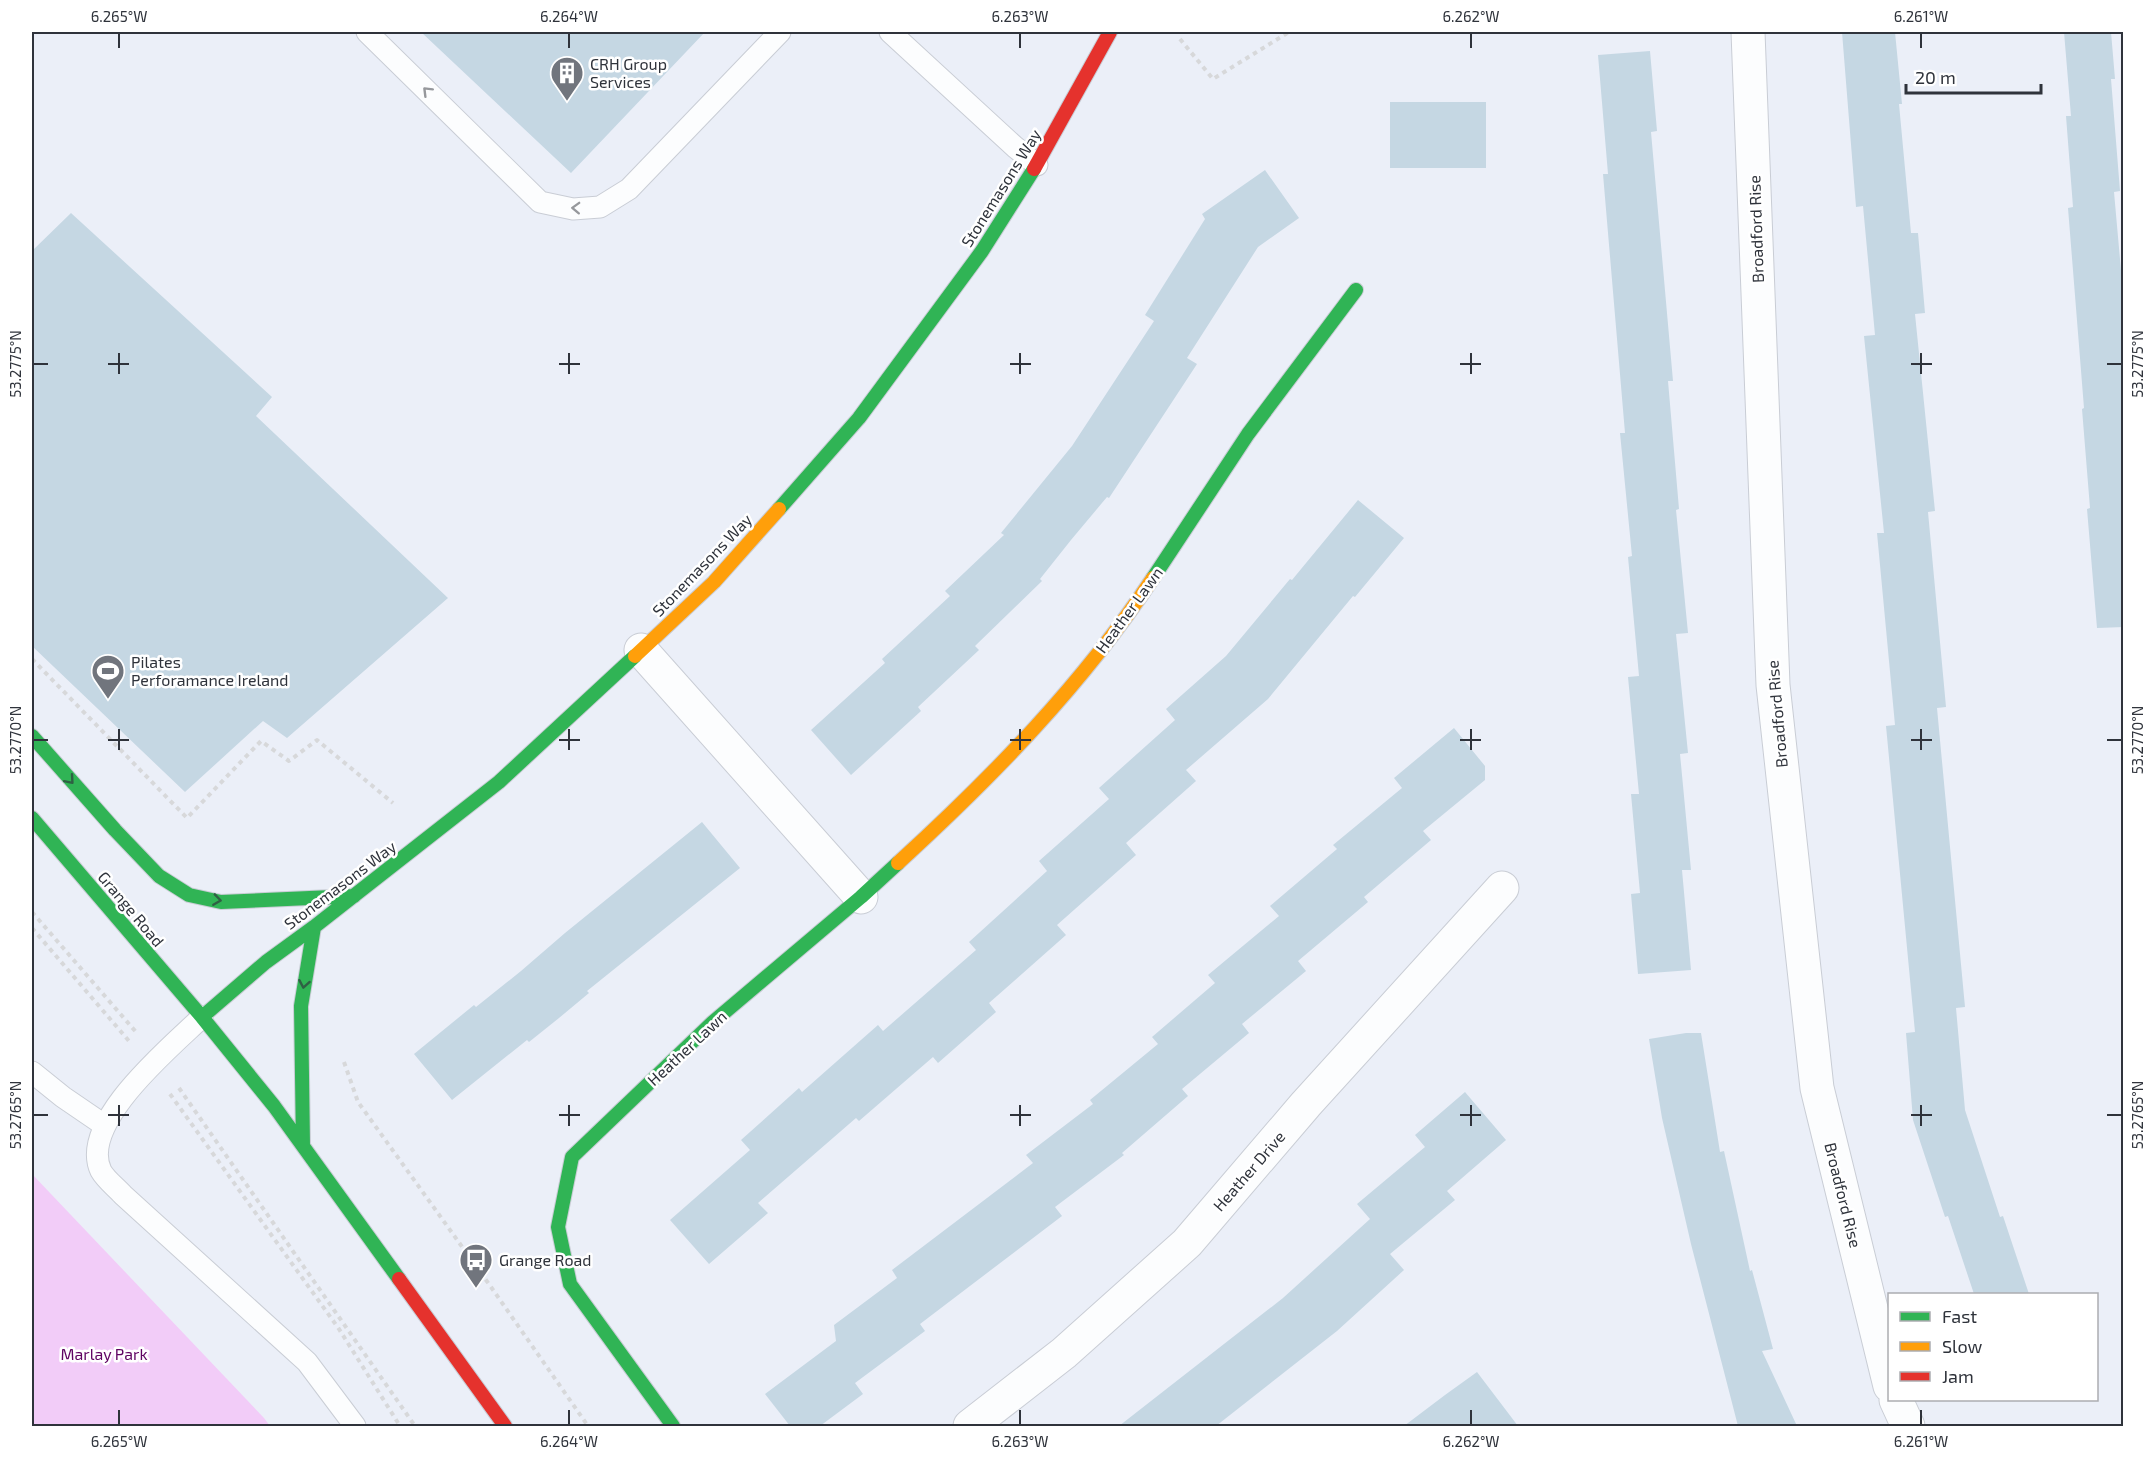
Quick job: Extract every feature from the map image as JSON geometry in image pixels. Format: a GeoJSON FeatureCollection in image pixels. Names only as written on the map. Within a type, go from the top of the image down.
{"type":"FeatureCollection","features":[{"type":"Feature","properties":{"kind":"street","name":"Stonemasons Way"},"geometry":{"type":"LineString","coordinates":[[201,1017],[266,962],[500,782],[714,582],[859,418],[982,252],[1037,165],[1110,32]]}},
{"type":"Feature","properties":{"kind":"street","name":"Broadford Rise"},"geometry":{"type":"LineString","coordinates":[[1748,32],[1773,685],[1817,1088],[1888,1378]]}},
{"type":"Feature","properties":{"kind":"street","name":"Heather Lawn"},"geometry":{"type":"LineString","coordinates":[[673,1426],[570,1284],[558,1227],[572,1157],[713,1022],[861,897],[964,803],[1060,700],[1120,626],[1248,434],[1356,290]]}},
{"type":"Feature","properties":{"kind":"street"},"geometry":{"type":"LineString","coordinates":[[641,650],[861,897]]}},
{"type":"Feature","properties":{"kind":"street"},"geometry":{"type":"LineString","coordinates":[[32,736],[115,831],[159,876],[189,895],[221,902],[354,896]]}},
{"type":"Feature","properties":{"kind":"street","name":"Grange Road"},"geometry":{"type":"LineString","coordinates":[[32,818],[201,1017],[303,1145],[505,1426]]}},
{"type":"Feature","properties":{"kind":"street","name":"Heather Drive"},"geometry":{"type":"LineString","coordinates":[[970,1426],[1064,1353],[1187,1243],[1306,1104],[1502,888]]}},
{"type":"Feature","properties":{"kind":"street"},"geometry":{"type":"LineString","coordinates":[[303,1145],[301,1006],[314,927]]}},
{"type":"Feature","properties":{"kind":"street"},"geometry":{"type":"LineString","coordinates":[[1896,1401],[1908,1426]]}},
{"type":"Feature","properties":{"kind":"lane"},"geometry":{"type":"LineString","coordinates":[[367,32],[540,202],[573,209],[600,207],[629,189],[780,32]]}},
{"type":"Feature","properties":{"kind":"lane"},"geometry":{"type":"LineString","coordinates":[[890,32],[1037,165]]}},
{"type":"Feature","properties":{"kind":"lane"},"geometry":{"type":"LineString","coordinates":[[201,1017],[154,1062],[104,1125],[97,1148],[101,1171],[123,1195],[307,1362],[355,1426]]}},
{"type":"Feature","properties":{"kind":"lane"},"geometry":{"type":"LineString","coordinates":[[32,1072],[104,1125]]}},
{"type":"Feature","properties":{"kind":"path"},"geometry":{"type":"LineString","coordinates":[[1180,39],[1213,79],[1289,32]]}},
{"type":"Feature","properties":{"kind":"path"},"geometry":{"type":"LineString","coordinates":[[32,659],[187,818],[261,741],[289,761],[317,740],[393,803]]}},
{"type":"Feature","properties":{"kind":"path"},"geometry":{"type":"LineString","coordinates":[[32,912],[154,1062],[415,1426]]}},
{"type":"Feature","properties":{"kind":"path"},"geometry":{"type":"LineString","coordinates":[[32,928],[154,1062],[339,1329],[400,1426]]}},
{"type":"Feature","properties":{"kind":"path"},"geometry":{"type":"LineString","coordinates":[[341,1054],[358,1102],[588,1426]]}},
{"type":"Feature","properties":{"kind":"green space","name":"Marlay Park"},"geometry":{"type":"Polygon","coordinates":[[[32,1174],[264,1418],[270,1426],[32,1426],[32,1174]]]}},
{"type":"Feature","properties":{"kind":"building","name":"CRH Group Services"},"geometry":{"type":"Polygon","coordinates":[[[421,32],[705,32],[571,173],[421,32]]]}},
{"type":"Feature","properties":{"kind":"building"},"geometry":{"type":"Polygon","coordinates":[[[1842,32],[1895,32],[1911,233],[1918,233],[1925,313],[1915,314],[1935,511],[1928,512],[1946,707],[1937,708],[1965,1007],[1956,1008],[1965,1110],[2000,1217],[2003,1216],[2029,1293],[1974,1293],[1948,1216],[1945,1217],[1913,1120],[1906,1033],[1915,1032],[1886,726],[1895,725],[1877,533],[1884,533],[1864,336],[1875,335],[1863,206],[1856,207],[1842,32]]]}},
{"type":"Feature","properties":{"kind":"building"},"geometry":{"type":"Polygon","coordinates":[[[2064,32],[2111,32],[2115,79],[2111,79],[2120,191],[2114,192],[2124,304],[2124,627],[2097,628],[2087,509],[2090,508],[2082,409],[2084,408],[2068,208],[2073,207],[2066,116],[2071,116],[2064,32]]]}},
{"type":"Feature","properties":{"kind":"building"},"geometry":{"type":"Polygon","coordinates":[[[1650,51],[1657,131],[1651,132],[1673,381],[1668,381],[1679,509],[1676,510],[1688,633],[1676,634],[1688,753],[1680,754],[1691,870],[1682,870],[1691,970],[1638,974],[1631,894],[1640,893],[1631,794],[1639,794],[1628,677],[1639,676],[1628,557],[1632,556],[1620,433],[1625,433],[1603,174],[1608,174],[1598,55],[1650,51]]]}},
{"type":"Feature","properties":{"kind":"building"},"geometry":{"type":"Polygon","coordinates":[[[1390,102],[1486,102],[1486,168],[1390,168],[1390,102]]]}},
{"type":"Feature","properties":{"kind":"building"},"geometry":{"type":"Polygon","coordinates":[[[1265,170],[1299,218],[1258,247],[1187,358],[1197,364],[1109,498],[1107,497],[1071,540],[1040,579],[1042,581],[975,646],[979,650],[918,707],[921,711],[851,775],[811,730],[885,663],[882,659],[950,596],[945,591],[1004,535],[1001,533],[1072,446],[1154,321],[1145,315],[1205,219],[1202,214],[1265,170]]]}},
{"type":"Feature","properties":{"kind":"building"},"geometry":{"type":"Polygon","coordinates":[[[71,213],[272,397],[256,416],[448,598],[287,738],[263,721],[185,792],[32,646],[32,251],[71,213]]]}},
{"type":"Feature","properties":{"kind":"building"},"geometry":{"type":"Polygon","coordinates":[[[1358,500],[1404,538],[1268,699],[1186,770],[1196,781],[1126,843],[1136,855],[1057,925],[1066,935],[989,1003],[996,1012],[938,1063],[933,1057],[859,1121],[856,1118],[758,1203],[768,1213],[709,1264],[670,1220],[750,1150],[741,1140],[799,1088],[802,1092],[878,1025],[883,1031],[976,950],[969,942],[1047,871],[1039,861],[1109,799],[1099,788],[1175,720],[1166,709],[1226,656],[1358,500]]]}},
{"type":"Feature","properties":{"kind":"building"},"geometry":{"type":"Polygon","coordinates":[[[1454,728],[1485,766],[1485,780],[1423,831],[1431,840],[1364,897],[1368,902],[1298,961],[1306,971],[1242,1024],[1249,1033],[1182,1089],[1188,1096],[1122,1153],[1124,1155],[1055,1207],[1062,1216],[920,1324],[925,1331],[855,1383],[863,1394],[820,1426],[790,1426],[765,1394],[836,1341],[834,1325],[897,1278],[892,1270],[1033,1163],[1026,1155],[1093,1104],[1090,1100],[1158,1044],[1152,1037],[1215,983],[1208,975],[1279,916],[1270,906],[1337,849],[1333,845],[1402,788],[1394,778],[1454,728]]]}},
{"type":"Feature","properties":{"kind":"building"},"geometry":{"type":"Polygon","coordinates":[[[702,822],[740,868],[587,991],[589,993],[559,1018],[529,1042],[527,1040],[452,1100],[414,1054],[474,1005],[476,1007],[521,971],[702,822]]]}},
{"type":"Feature","properties":{"kind":"building"},"geometry":{"type":"Polygon","coordinates":[[[1701,1033],[1720,1152],[1724,1151],[1750,1271],[1752,1270],[1773,1349],[1762,1351],[1797,1426],[1738,1426],[1691,1244],[1662,1118],[1649,1039],[1701,1033]]]}},
{"type":"Feature","properties":{"kind":"building"},"geometry":{"type":"Polygon","coordinates":[[[1465,1092],[1506,1140],[1447,1191],[1455,1200],[1390,1254],[1404,1270],[1337,1331],[1216,1426],[1119,1426],[1283,1298],[1370,1219],[1357,1204],[1425,1147],[1415,1135],[1465,1092]]]}},
{"type":"Feature","properties":{"kind":"building"},"geometry":{"type":"Polygon","coordinates":[[[1477,1372],[1518,1426],[1404,1426],[1445,1395],[1477,1372]]]}},
{"type":"Feature","properties":{"kind":"traffic: fast"},"geometry":{"type":"LineString","coordinates":[[779,509],[859,418],[982,251],[1034,169]]}},
{"type":"Feature","properties":{"kind":"traffic: fast"},"geometry":{"type":"LineString","coordinates":[[1153,578],[1248,434],[1356,290]]}},
{"type":"Feature","properties":{"kind":"traffic: fast"},"geometry":{"type":"LineString","coordinates":[[202,1017],[266,962],[499,782],[635,656]]}},
{"type":"Feature","properties":{"kind":"traffic: fast"},"geometry":{"type":"LineString","coordinates":[[32,736],[159,876],[189,895],[221,902],[354,896]]}},
{"type":"Feature","properties":{"kind":"traffic: fast"},"geometry":{"type":"LineString","coordinates":[[32,818],[202,1017],[274,1106],[399,1279]]}},
{"type":"Feature","properties":{"kind":"traffic: fast"},"geometry":{"type":"LineString","coordinates":[[673,1426],[570,1284],[558,1227],[572,1157],[713,1022],[898,863]]}},
{"type":"Feature","properties":{"kind":"traffic: fast"},"geometry":{"type":"LineString","coordinates":[[303,1145],[301,1006],[314,927]]}},
{"type":"Feature","properties":{"kind":"traffic: slow"},"geometry":{"type":"LineString","coordinates":[[635,656],[714,582],[779,509]]}},
{"type":"Feature","properties":{"kind":"traffic: slow"},"geometry":{"type":"LineString","coordinates":[[898,863],[968,797],[1066,693],[1126,617],[1153,578]]}},
{"type":"Feature","properties":{"kind":"traffic: jam"},"geometry":{"type":"LineString","coordinates":[[1034,169],[1110,32]]}},
{"type":"Feature","properties":{"kind":"traffic: jam"},"geometry":{"type":"LineString","coordinates":[[399,1279],[505,1426]]}},
{"type":"Feature","properties":{"kind":"place","name":"CRH Group Services"},"geometry":{"type":"Point","coordinates":[567,102]}},
{"type":"Feature","properties":{"kind":"place","name":"Pilates Perforamance Ireland"},"geometry":{"type":"Point","coordinates":[108,700]}},
{"type":"Feature","properties":{"kind":"place","name":"Grange Road"},"geometry":{"type":"Point","coordinates":[476,1289]}}]}
